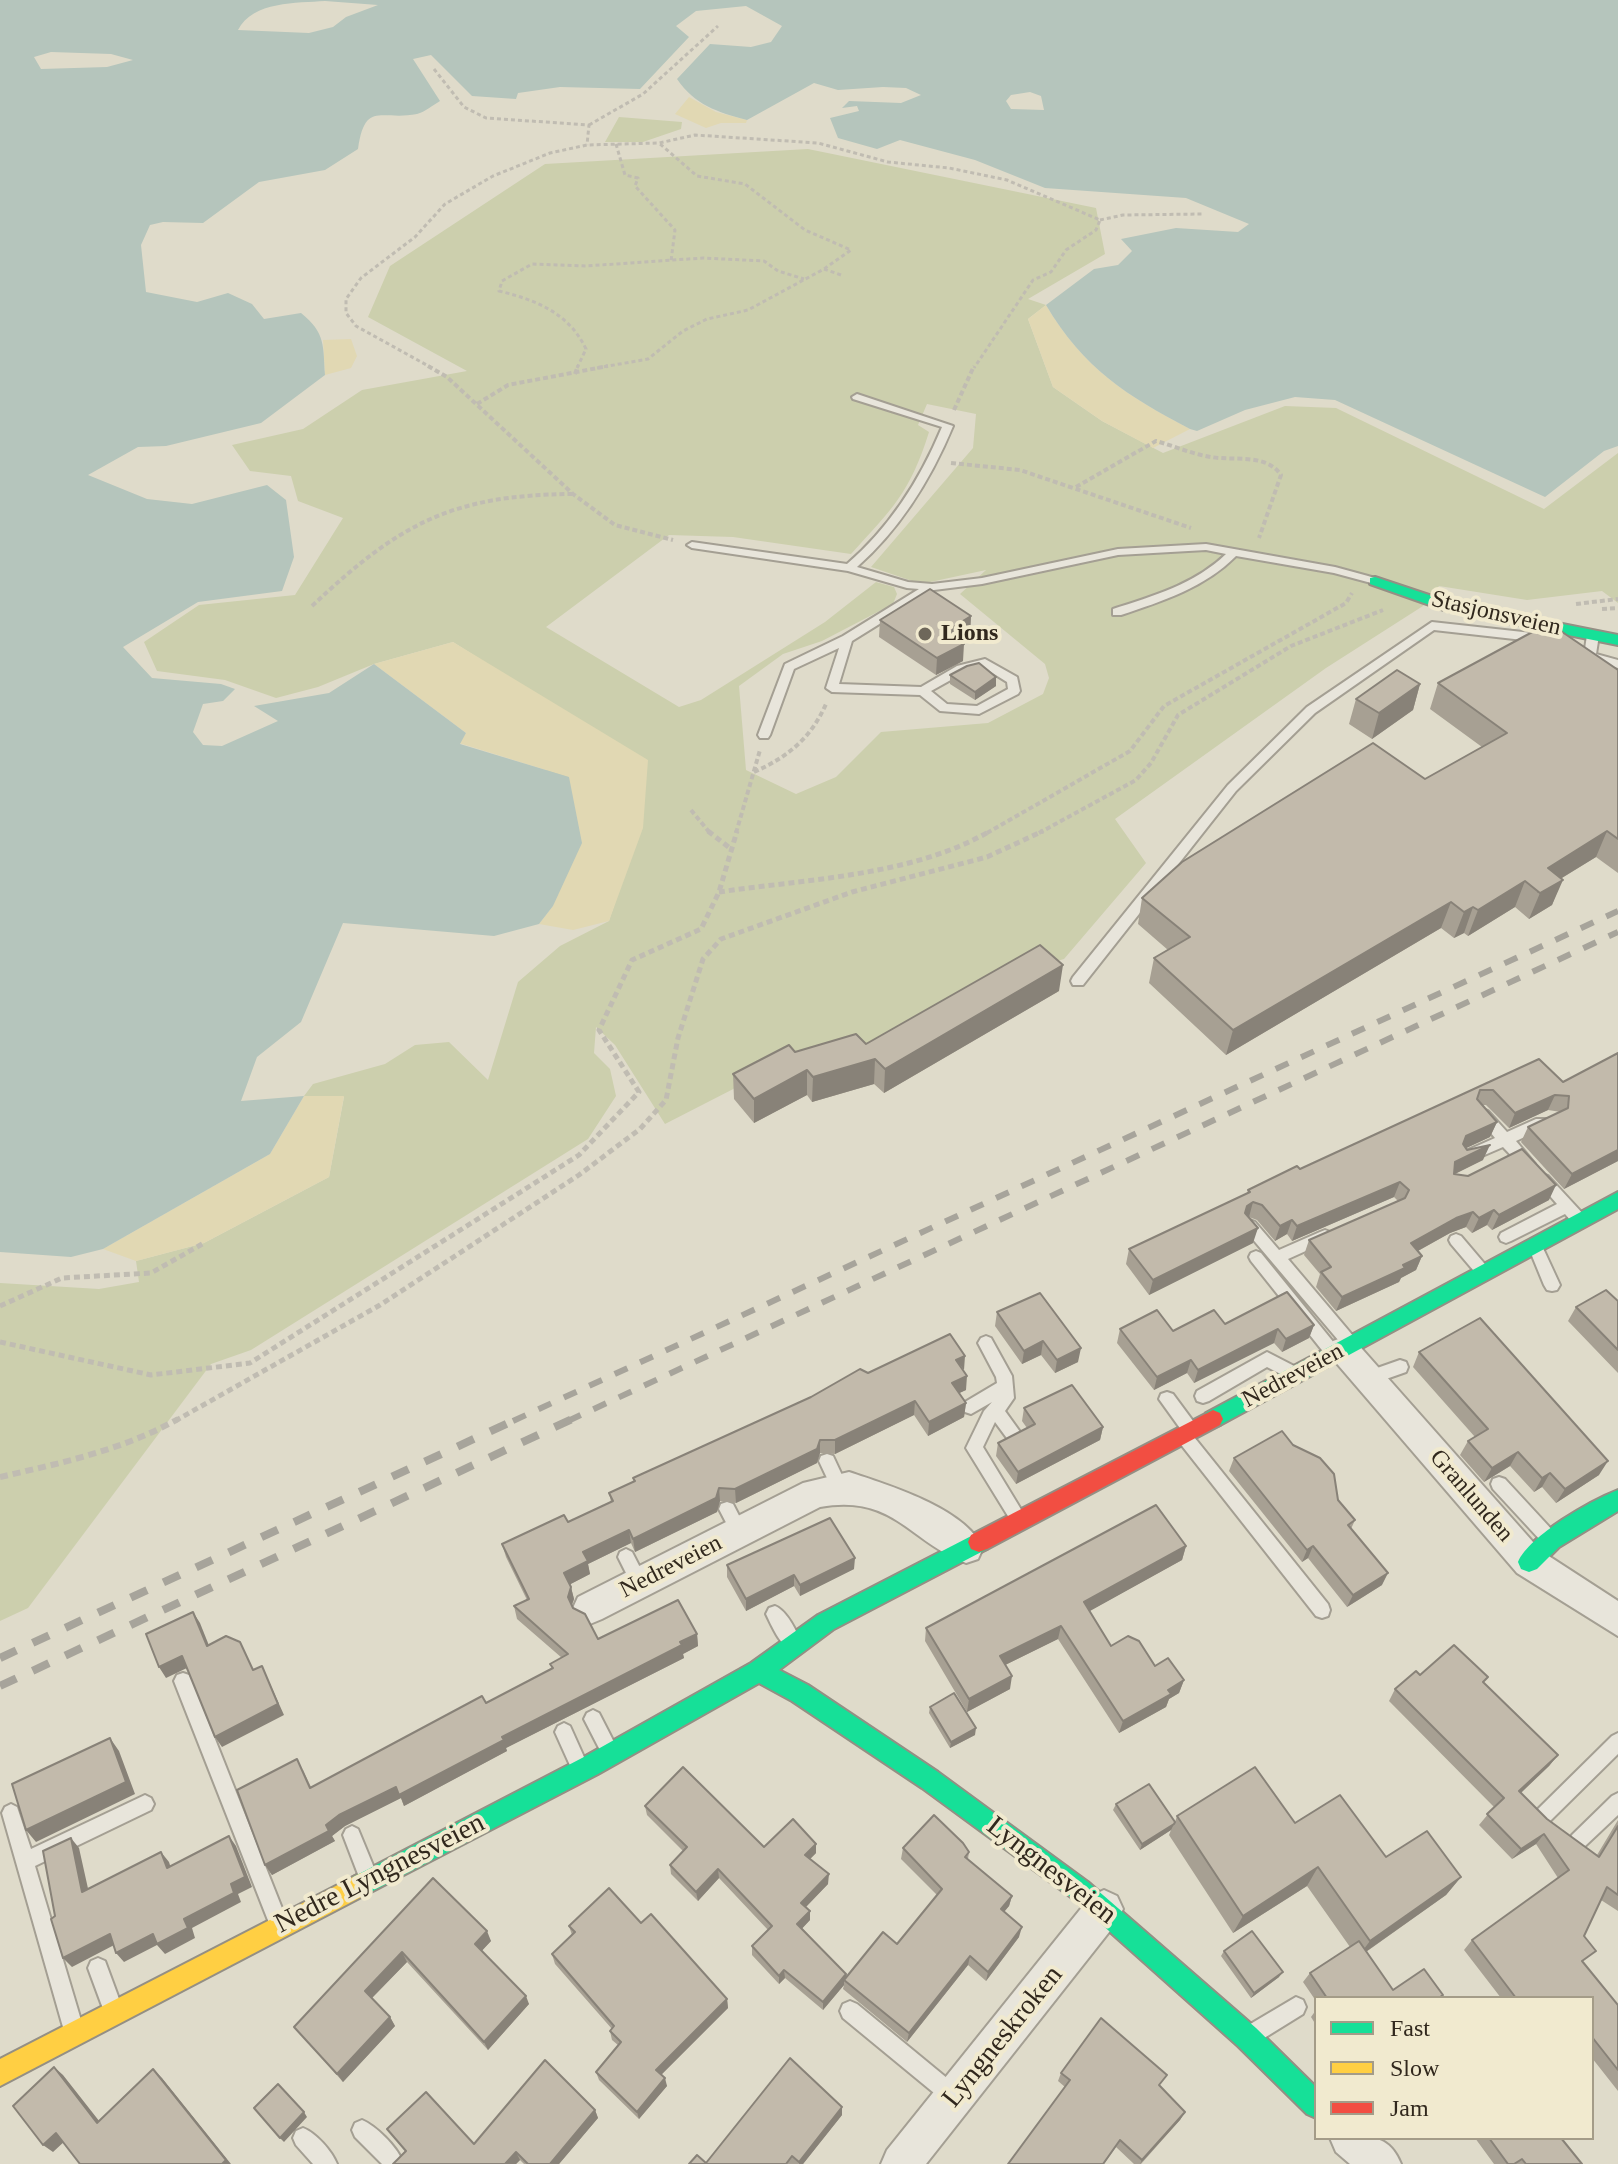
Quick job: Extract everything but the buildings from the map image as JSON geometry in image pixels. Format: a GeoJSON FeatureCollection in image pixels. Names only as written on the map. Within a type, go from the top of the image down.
{"type":"FeatureCollection","features":[{"type":"Feature","properties":{"kind":"street","name":"Stasjonsveien"},"geometry":{"type":"LineString","coordinates":[[1368,579],[1436,602],[1618,640]]}},
{"type":"Feature","properties":{"kind":"street","name":"Nedreveien"},"geometry":{"type":"LineString","coordinates":[[759,1671],[826,1622],[1344,1350],[1618,1200]]}},
{"type":"Feature","properties":{"kind":"street","name":"Granlunden"},"geometry":{"type":"LineString","coordinates":[[1344,1350],[1540,1551],[1618,1620]]}},
{"type":"Feature","properties":{"kind":"street","name":"Nedreveien"},"geometry":{"type":"LineString","coordinates":[[590,1608],[633,1570],[733,1520],[815,1493],[834,1475],[849,1487],[911,1508],[966,1548]]}},
{"type":"Feature","properties":{"kind":"street"},"geometry":{"type":"LineString","coordinates":[[1540,1551],[1618,1500]]}},
{"type":"Feature","properties":{"kind":"street","name":"Nedre Lyngnesveien"},"geometry":{"type":"LineString","coordinates":[[0,2073],[75,2031],[581,1770],[759,1671]]}},
{"type":"Feature","properties":{"kind":"street","name":"Lyngnesveien"},"geometry":{"type":"LineString","coordinates":[[759,1671],[800,1693],[938,1785],[1104,1909],[1247,2037],[1314,2103]]}},
{"type":"Feature","properties":{"kind":"street","name":"Lyngneskroken"},"geometry":{"type":"LineString","coordinates":[[901,2164],[1104,1909]]}},
{"type":"Feature","properties":{"kind":"lane"},"geometry":{"type":"LineString","coordinates":[[849,568],[869,552],[934,461],[948,426],[857,397]]}},
{"type":"Feature","properties":{"kind":"lane"},"geometry":{"type":"LineString","coordinates":[[692,545],[849,568],[907,585],[932,587],[982,581],[1118,552],[1206,547],[1368,579]]}},
{"type":"Feature","properties":{"kind":"lane"},"geometry":{"type":"LineString","coordinates":[[1117,612],[1181,591],[1222,566],[1234,552]]}},
{"type":"Feature","properties":{"kind":"lane"},"geometry":{"type":"LineString","coordinates":[[764,735],[789,667],[847,639],[932,587]]}},
{"type":"Feature","properties":{"kind":"lane"},"geometry":{"type":"LineString","coordinates":[[1078,981],[1232,788],[1311,710],[1432,626],[1558,640],[1618,664]]}},
{"type":"Feature","properties":{"kind":"lane"},"geometry":{"type":"LineString","coordinates":[[1579,650],[1593,635]]}},
{"type":"Feature","properties":{"kind":"lane"},"geometry":{"type":"LineString","coordinates":[[847,639],[832,688],[923,691],[961,669],[985,663],[1013,680],[1014,691],[979,710],[944,708],[923,691]]}},
{"type":"Feature","properties":{"kind":"lane"},"geometry":{"type":"LineString","coordinates":[[1480,1112],[1505,1138],[1511,1156],[1580,1220]]}},
{"type":"Feature","properties":{"kind":"lane"},"geometry":{"type":"LineString","coordinates":[[1466,1158],[1554,1117]]}},
{"type":"Feature","properties":{"kind":"lane"},"geometry":{"type":"LineString","coordinates":[[1506,1237],[1567,1206]]}},
{"type":"Feature","properties":{"kind":"lane"},"geometry":{"type":"LineString","coordinates":[[1250,1226],[1278,1257],[1344,1350]]}},
{"type":"Feature","properties":{"kind":"lane"},"geometry":{"type":"LineString","coordinates":[[1278,1257],[1335,1232]]}},
{"type":"Feature","properties":{"kind":"lane"},"geometry":{"type":"LineString","coordinates":[[1456,1240],[1484,1273]]}},
{"type":"Feature","properties":{"kind":"lane"},"geometry":{"type":"LineString","coordinates":[[1534,1246],[1552,1285]]}},
{"type":"Feature","properties":{"kind":"lane"},"geometry":{"type":"LineString","coordinates":[[1256,1257],[1344,1350]]}},
{"type":"Feature","properties":{"kind":"lane"},"geometry":{"type":"LineString","coordinates":[[986,1343],[1004,1376],[1006,1398],[995,1410],[974,1448],[1020,1520]]}},
{"type":"Feature","properties":{"kind":"lane"},"geometry":{"type":"LineString","coordinates":[[1203,1396],[1267,1359],[1295,1375]]}},
{"type":"Feature","properties":{"kind":"lane"},"geometry":{"type":"LineString","coordinates":[[1369,1378],[1400,1367]]}},
{"type":"Feature","properties":{"kind":"lane"},"geometry":{"type":"LineString","coordinates":[[971,1407],[1005,1386]]}},
{"type":"Feature","properties":{"kind":"lane"},"geometry":{"type":"LineString","coordinates":[[1167,1399],[1186,1432],[1322,1610]]}},
{"type":"Feature","properties":{"kind":"lane"},"geometry":{"type":"LineString","coordinates":[[995,1410],[1015,1436]]}},
{"type":"Feature","properties":{"kind":"lane"},"geometry":{"type":"LineString","coordinates":[[1499,1484],[1540,1551]]}},
{"type":"Feature","properties":{"kind":"lane"},"geometry":{"type":"LineString","coordinates":[[775,1614],[794,1646]]}},
{"type":"Feature","properties":{"kind":"lane"},"geometry":{"type":"LineString","coordinates":[[183,1681],[280,1926]]}},
{"type":"Feature","properties":{"kind":"lane"},"geometry":{"type":"LineString","coordinates":[[593,1719],[611,1754]]}},
{"type":"Feature","properties":{"kind":"lane"},"geometry":{"type":"LineString","coordinates":[[564,1732],[581,1770]]}},
{"type":"Feature","properties":{"kind":"lane"},"geometry":{"type":"LineString","coordinates":[[1543,1816],[1618,1742]]}},
{"type":"Feature","properties":{"kind":"lane"},"geometry":{"type":"LineString","coordinates":[[1578,1841],[1618,1802]]}},
{"type":"Feature","properties":{"kind":"lane"},"geometry":{"type":"LineString","coordinates":[[25,1861],[145,1804]]}},
{"type":"Feature","properties":{"kind":"lane"},"geometry":{"type":"LineString","coordinates":[[11,1813],[75,2031]]}},
{"type":"Feature","properties":{"kind":"lane"},"geometry":{"type":"LineString","coordinates":[[352,1835],[369,1879]]}},
{"type":"Feature","properties":{"kind":"lane"},"geometry":{"type":"LineString","coordinates":[[98,1968],[114,2011]]}},
{"type":"Feature","properties":{"kind":"lane"},"geometry":{"type":"LineString","coordinates":[[1247,2037],[1296,2007]]}},
{"type":"Feature","properties":{"kind":"lane"},"geometry":{"type":"LineString","coordinates":[[850,2011],[956,2097]]}},
{"type":"Feature","properties":{"kind":"lane"},"geometry":{"type":"LineString","coordinates":[[362,2130],[392,2160]]}},
{"type":"Feature","properties":{"kind":"lane"},"geometry":{"type":"LineString","coordinates":[[303,2138],[327,2164]]}},
{"type":"Feature","properties":{"kind":"path"},"geometry":{"type":"LineString","coordinates":[[434,69],[464,107],[486,118],[589,125],[625,110],[662,81],[718,26]]}},
{"type":"Feature","properties":{"kind":"path"},"geometry":{"type":"LineString","coordinates":[[587,145],[589,125]]}},
{"type":"Feature","properties":{"kind":"path"},"geometry":{"type":"LineString","coordinates":[[692,545],[615,525],[573,494],[447,377],[356,326],[346,313],[346,299],[361,278],[415,237],[445,204],[493,176],[550,153],[587,145],[659,143],[695,135],[818,143],[888,162],[949,168],[1007,180],[1100,220],[1123,215],[1169,217],[1203,214]]}},
{"type":"Feature","properties":{"kind":"path"},"geometry":{"type":"LineString","coordinates":[[477,404],[508,385],[648,359],[683,331],[707,319],[748,310],[824,269],[851,250],[805,230],[745,184],[697,176],[659,143]]}},
{"type":"Feature","properties":{"kind":"path"},"geometry":{"type":"LineString","coordinates":[[616,144],[625,175],[638,178],[635,186],[675,230],[671,261]]}},
{"type":"Feature","properties":{"kind":"path"},"geometry":{"type":"LineString","coordinates":[[948,426],[963,384],[1033,280],[1051,272],[1066,250],[1096,230],[1100,220]]}},
{"type":"Feature","properties":{"kind":"path"},"geometry":{"type":"LineString","coordinates":[[575,374],[586,349],[582,337],[559,313],[523,296],[499,291],[502,281],[532,264],[586,266],[703,258],[764,261],[778,271],[805,279]]}},
{"type":"Feature","properties":{"kind":"path"},"geometry":{"type":"LineString","coordinates":[[824,269],[841,275]]}},
{"type":"Feature","properties":{"kind":"path"},"geometry":{"type":"LineString","coordinates":[[1075,487],[1142,452],[1156,441],[1210,457],[1263,461],[1275,466],[1281,475],[1258,543]]}},
{"type":"Feature","properties":{"kind":"path"},"geometry":{"type":"LineString","coordinates":[[934,461],[1020,470],[1198,530]]}},
{"type":"Feature","properties":{"kind":"path"},"geometry":{"type":"LineString","coordinates":[[312,606],[350,568],[405,529],[457,504],[523,493],[573,494]]}},
{"type":"Feature","properties":{"kind":"path"},"geometry":{"type":"LineString","coordinates":[[719,892],[916,862],[956,851],[1130,751],[1164,706],[1346,603],[1368,579]]}},
{"type":"Feature","properties":{"kind":"path"},"geometry":{"type":"LineString","coordinates":[[0,1477],[89,1456],[156,1432],[380,1305],[591,1166],[640,1129],[666,1100],[672,1082],[678,1038],[703,959],[721,939],[852,892],[962,865],[1003,851],[1131,784],[1147,769],[1178,715],[1291,646],[1386,609],[1436,602]]}},
{"type":"Feature","properties":{"kind":"path"},"geometry":{"type":"LineString","coordinates":[[754,772],[778,763],[800,748],[818,723],[832,688]]}},
{"type":"Feature","properties":{"kind":"path"},"geometry":{"type":"LineString","coordinates":[[0,1342],[151,1375],[250,1363],[579,1155],[639,1092],[599,1030],[632,960],[701,929],[719,892],[764,735]]}},
{"type":"Feature","properties":{"kind":"path"},"geometry":{"type":"LineString","coordinates":[[691,810],[715,840],[731,849]]}},
{"type":"Feature","properties":{"kind":"path"},"geometry":{"type":"LineString","coordinates":[[0,1306],[62,1278],[151,1273],[204,1243]]}},
{"type":"Feature","properties":{"kind":"green space"},"geometry":{"type":"Polygon","coordinates":[[[619,117],[682,122],[681,129],[643,142],[605,142],[619,117]]]}},
{"type":"Feature","properties":{"kind":"green space"},"geometry":{"type":"Polygon","coordinates":[[[808,149],[1096,208],[1105,254],[1028,299],[1046,305],[1028,319],[1053,387],[1102,421],[1163,453],[1285,406],[1336,408],[1544,509],[1618,453],[1618,603],[1602,591],[1527,600],[1439,586],[1423,606],[1326,668],[1115,819],[1146,863],[1064,959],[1040,966],[869,1060],[784,1063],[665,1124],[615,1045],[596,1027],[594,1053],[610,1069],[616,1096],[588,1139],[251,1350],[211,1364],[28,1608],[0,1621],[0,1283],[99,1289],[139,1282],[136,1261],[204,1243],[329,1177],[344,1097],[304,1096],[313,1084],[385,1064],[415,1045],[449,1042],[488,1080],[518,982],[560,946],[609,921],[615,902],[492,667],[453,642],[374,664],[318,687],[276,698],[225,680],[157,671],[144,642],[199,605],[295,595],[343,518],[298,501],[291,476],[250,471],[232,445],[303,429],[362,390],[467,371],[368,317],[390,266],[545,164],[808,149]],[[927,404],[918,425],[929,432],[907,486],[889,512],[851,554],[733,537],[669,535],[546,627],[679,707],[701,700],[825,622],[876,582],[894,587],[897,594],[893,604],[822,641],[783,654],[739,686],[746,770],[796,794],[836,777],[881,732],[988,723],[1043,694],[1049,678],[1045,664],[960,594],[986,570],[921,584],[871,567],[973,448],[976,414],[927,404]]]}},
{"type":"Feature","properties":{"kind":"sand"},"geometry":{"type":"Polygon","coordinates":[[[689,97],[716,112],[747,120],[746,123],[721,123],[706,128],[675,114],[689,97]]]}},
{"type":"Feature","properties":{"kind":"sand"},"geometry":{"type":"Polygon","coordinates":[[[1046,305],[1075,346],[1108,378],[1146,405],[1190,429],[1153,448],[1102,421],[1053,387],[1028,319],[1046,305]]]}},
{"type":"Feature","properties":{"kind":"sand"},"geometry":{"type":"Polygon","coordinates":[[[351,339],[357,356],[351,368],[325,375],[323,340],[351,339]]]}},
{"type":"Feature","properties":{"kind":"sand"},"geometry":{"type":"Polygon","coordinates":[[[453,642],[648,760],[643,828],[609,921],[573,930],[539,924],[553,906],[568,777],[459,743],[466,733],[374,664],[453,642]]]}},
{"type":"Feature","properties":{"kind":"sand"},"geometry":{"type":"Polygon","coordinates":[[[304,1096],[344,1096],[329,1177],[204,1243],[136,1261],[103,1249],[270,1154],[304,1096]]]}},
{"type":"Feature","properties":{"kind":"shaded area"},"geometry":{"type":"Polygon","coordinates":[[[0,0],[1618,0],[1618,446],[1604,451],[1545,497],[1335,400],[1295,397],[1245,410],[1197,431],[1146,405],[1091,363],[1060,327],[1046,305],[1094,269],[1118,265],[1132,251],[1121,239],[1176,228],[1238,232],[1249,224],[1186,198],[1045,188],[975,160],[900,140],[877,149],[838,138],[830,118],[859,111],[857,106],[842,108],[849,101],[901,103],[921,95],[906,88],[838,90],[814,83],[747,120],[716,110],[691,95],[677,79],[710,44],[751,47],[771,42],[782,26],[746,6],[696,11],[676,26],[689,37],[640,89],[560,87],[518,93],[516,99],[472,96],[431,55],[413,59],[440,101],[429,108],[417,114],[370,118],[361,134],[358,149],[325,170],[259,182],[203,223],[163,222],[150,225],[141,245],[146,292],[197,302],[228,293],[252,304],[264,319],[301,313],[319,334],[325,375],[261,423],[166,446],[138,447],[88,475],[147,499],[192,504],[267,485],[286,500],[294,557],[282,591],[198,602],[123,647],[152,678],[221,684],[235,689],[223,701],[203,704],[193,732],[203,745],[222,746],[278,721],[254,706],[329,693],[374,664],[466,733],[460,744],[569,777],[582,843],[553,906],[539,924],[494,936],[343,923],[301,1022],[257,1057],[241,1101],[304,1096],[270,1154],[103,1249],[71,1257],[0,1252],[0,0]],[[325,1],[289,3],[265,9],[245,21],[238,30],[309,33],[333,27],[346,17],[378,5],[325,1]],[[51,52],[34,57],[41,69],[107,67],[133,60],[111,54],[51,52]],[[1030,92],[1011,95],[1006,101],[1011,109],[1044,110],[1041,96],[1030,92]]]}},
{"type":"Feature","properties":{"kind":"railway"},"geometry":{"type":"LineString","coordinates":[[513,1421],[1618,911]]}},
{"type":"Feature","properties":{"kind":"railway"},"geometry":{"type":"LineString","coordinates":[[568,1421],[1618,932]]}},
{"type":"Feature","properties":{"kind":"railway"},"geometry":{"type":"LineString","coordinates":[[0,1658],[517,1419]]}},
{"type":"Feature","properties":{"kind":"railway"},"geometry":{"type":"LineString","coordinates":[[0,1686],[572,1419]]}},
{"type":"Feature","properties":{"kind":"traffic: fast"},"geometry":{"type":"LineString","coordinates":[[1375,581],[1444,605],[1618,640]]}},
{"type":"Feature","properties":{"kind":"traffic: fast"},"geometry":{"type":"LineString","coordinates":[[1213,1419],[1618,1200]]}},
{"type":"Feature","properties":{"kind":"traffic: fast"},"geometry":{"type":"LineString","coordinates":[[1529,1562],[1551,1540],[1618,1500]]}},
{"type":"Feature","properties":{"kind":"traffic: fast"},"geometry":{"type":"LineString","coordinates":[[361,1885],[590,1766],[759,1671],[826,1622],[979,1542]]}},
{"type":"Feature","properties":{"kind":"traffic: fast"},"geometry":{"type":"LineString","coordinates":[[759,1671],[800,1693],[930,1780],[1080,1890],[1247,2037],[1314,2103]]}},
{"type":"Feature","properties":{"kind":"traffic: slow"},"geometry":{"type":"LineString","coordinates":[[0,2073],[361,1885]]}},
{"type":"Feature","properties":{"kind":"traffic: jam"},"geometry":{"type":"LineString","coordinates":[[979,1542],[1213,1419]]}},
{"type":"Feature","properties":{"kind":"place","name":"Lions"},"geometry":{"type":"Point","coordinates":[925,634]}}]}
